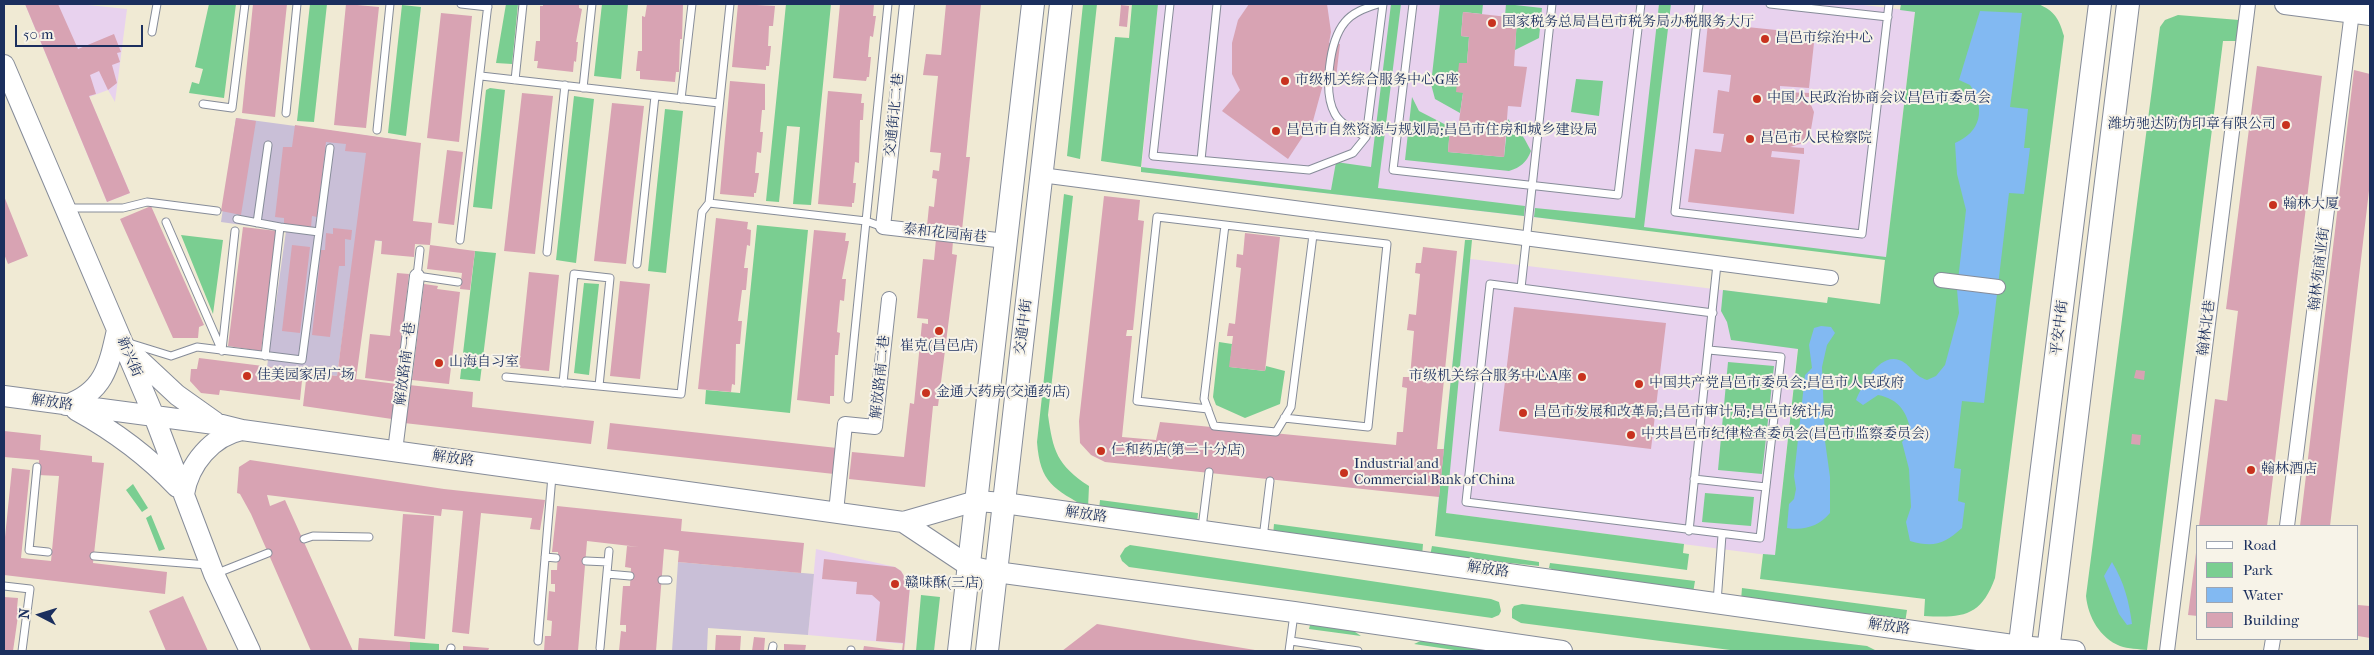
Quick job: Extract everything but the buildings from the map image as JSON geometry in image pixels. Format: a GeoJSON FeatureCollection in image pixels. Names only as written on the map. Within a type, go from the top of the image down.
{"type":"FeatureCollection","features":[{"type":"Feature","properties":{"kind":"main road","name":"交通中街"},"geometry":{"type":"LineString","coordinates":[[959,651],[1033,4]]}},
{"type":"Feature","properties":{"kind":"main road","name":"交通中街"},"geometry":{"type":"LineString","coordinates":[[987,651],[1061,4]]}},
{"type":"Feature","properties":{"kind":"main road","name":"平安中街"},"geometry":{"type":"LineString","coordinates":[[2020,648],[2100,4]]}},
{"type":"Feature","properties":{"kind":"main road","name":"平安中街"},"geometry":{"type":"LineString","coordinates":[[2048,650],[2128,4]]}},
{"type":"Feature","properties":{"kind":"street","name":"交通街北二巷"},"geometry":{"type":"LineString","coordinates":[[883,227],[907,4]]}},
{"type":"Feature","properties":{"kind":"street","name":"翰林北巷"},"geometry":{"type":"LineString","coordinates":[[2167,651],[2248,4]]}},
{"type":"Feature","properties":{"kind":"street"},"geometry":{"type":"LineString","coordinates":[[2285,4],[2361,13]]}},
{"type":"Feature","properties":{"kind":"street","name":"翰林苑商业街"},"geometry":{"type":"LineString","coordinates":[[2287,525],[2361,13]]}},
{"type":"Feature","properties":{"kind":"street","name":"新兴街"},"geometry":{"type":"LineString","coordinates":[[4,65],[154,416],[212,570],[250,651]]}},
{"type":"Feature","properties":{"kind":"street"},"geometry":{"type":"LineString","coordinates":[[1041,175],[1526,240],[1832,278]]}},
{"type":"Feature","properties":{"kind":"street","name":"泰和花园南巷"},"geometry":{"type":"LineString","coordinates":[[883,227],[1006,241]]}},
{"type":"Feature","properties":{"kind":"street","name":"解放路南一巷"},"geometry":{"type":"LineString","coordinates":[[395,451],[417,276]]}},
{"type":"Feature","properties":{"kind":"street"},"geometry":{"type":"LineString","coordinates":[[1941,280],[1998,287]]}},
{"type":"Feature","properties":{"kind":"street","name":"解放路南二巷"},"geometry":{"type":"LineString","coordinates":[[836,512],[845,424],[875,427],[889,299]]}},
{"type":"Feature","properties":{"kind":"street"},"geometry":{"type":"LineString","coordinates":[[66,405],[83,399],[98,385],[120,335],[146,368],[177,395],[222,425]]}},
{"type":"Feature","properties":{"kind":"street","name":"解放路"},"geometry":{"type":"LineString","coordinates":[[4,396],[222,425],[242,430],[903,522],[969,566],[996,572],[1294,612],[1562,651]]}},
{"type":"Feature","properties":{"kind":"street"},"geometry":{"type":"LineString","coordinates":[[66,405],[126,441],[149,459],[184,494]]}},
{"type":"Feature","properties":{"kind":"street"},"geometry":{"type":"LineString","coordinates":[[184,494],[186,480],[208,448],[227,433],[242,430]]}},
{"type":"Feature","properties":{"kind":"street","name":"解放路"},"geometry":{"type":"LineString","coordinates":[[903,522],[976,500],[1004,503],[1716,602],[2020,648],[2075,651]]}},
{"type":"Feature","properties":{"kind":"lane"},"geometry":{"type":"LineString","coordinates":[[152,32],[157,4]]}},
{"type":"Feature","properties":{"kind":"lane"},"geometry":{"type":"LineString","coordinates":[[203,104],[232,108],[245,4]]}},
{"type":"Feature","properties":{"kind":"lane"},"geometry":{"type":"LineString","coordinates":[[286,113],[297,4]]}},
{"type":"Feature","properties":{"kind":"lane"},"geometry":{"type":"LineString","coordinates":[[377,130],[390,4]]}},
{"type":"Feature","properties":{"kind":"lane"},"geometry":{"type":"LineString","coordinates":[[460,240],[488,5],[461,4]]}},
{"type":"Feature","properties":{"kind":"lane"},"geometry":{"type":"LineString","coordinates":[[515,80],[524,4]]}},
{"type":"Feature","properties":{"kind":"lane"},"geometry":{"type":"LineString","coordinates":[[583,88],[592,4]]}},
{"type":"Feature","properties":{"kind":"lane"},"geometry":{"type":"LineString","coordinates":[[682,99],[692,4]]}},
{"type":"Feature","properties":{"kind":"lane"},"geometry":{"type":"LineString","coordinates":[[506,377],[681,394],[702,212],[709,203],[730,4]]}},
{"type":"Feature","properties":{"kind":"lane"},"geometry":{"type":"LineString","coordinates":[[848,399],[888,4]]}},
{"type":"Feature","properties":{"kind":"lane"},"geometry":{"type":"LineString","coordinates":[[1170,4],[1153,156],[1309,170],[1353,153],[1366,137],[1383,4]]}},
{"type":"Feature","properties":{"kind":"lane"},"geometry":{"type":"LineString","coordinates":[[1201,160],[1217,4]]}},
{"type":"Feature","properties":{"kind":"lane"},"geometry":{"type":"LineString","coordinates":[[1366,137],[1345,125],[1336,115],[1329,98],[1328,85],[1336,37],[1345,21],[1359,10],[1378,4]]}},
{"type":"Feature","properties":{"kind":"lane"},"geometry":{"type":"LineString","coordinates":[[1413,4],[1393,170],[1618,195],[1641,4]]}},
{"type":"Feature","properties":{"kind":"lane"},"geometry":{"type":"LineString","coordinates":[[1521,288],[1552,4]]}},
{"type":"Feature","properties":{"kind":"lane"},"geometry":{"type":"LineString","coordinates":[[1699,4],[1675,212],[1862,234],[1889,4]]}},
{"type":"Feature","properties":{"kind":"lane"},"geometry":{"type":"LineString","coordinates":[[1770,4],[1888,17]]}},
{"type":"Feature","properties":{"kind":"lane"},"geometry":{"type":"LineString","coordinates":[[481,76],[719,103]]}},
{"type":"Feature","properties":{"kind":"lane"},"geometry":{"type":"LineString","coordinates":[[547,252],[565,86]]}},
{"type":"Feature","properties":{"kind":"lane"},"geometry":{"type":"LineString","coordinates":[[637,264],[655,96]]}},
{"type":"Feature","properties":{"kind":"lane"},"geometry":{"type":"LineString","coordinates":[[257,223],[268,145]]}},
{"type":"Feature","properties":{"kind":"lane"},"geometry":{"type":"LineString","coordinates":[[120,335],[171,356],[197,348],[302,360],[330,148]]}},
{"type":"Feature","properties":{"kind":"lane"},"geometry":{"type":"LineString","coordinates":[[65,208],[123,208],[147,202],[217,211]]}},
{"type":"Feature","properties":{"kind":"lane"},"geometry":{"type":"LineString","coordinates":[[709,203],[866,221],[883,227]]}},
{"type":"Feature","properties":{"kind":"lane"},"geometry":{"type":"LineString","coordinates":[[1208,409],[1137,402],[1157,217],[1387,244],[1368,427],[1284,418]]}},
{"type":"Feature","properties":{"kind":"lane"},"geometry":{"type":"LineString","coordinates":[[237,220],[320,232]]}},
{"type":"Feature","properties":{"kind":"lane"},"geometry":{"type":"LineString","coordinates":[[166,222],[222,350]]}},
{"type":"Feature","properties":{"kind":"lane"},"geometry":{"type":"LineString","coordinates":[[1225,225],[1204,399],[1214,426],[1276,432],[1291,407],[1313,235]]}},
{"type":"Feature","properties":{"kind":"lane"},"geometry":{"type":"LineString","coordinates":[[265,356],[280,227]]}},
{"type":"Feature","properties":{"kind":"lane"},"geometry":{"type":"LineString","coordinates":[[222,350],[235,231]]}},
{"type":"Feature","properties":{"kind":"lane"},"geometry":{"type":"LineString","coordinates":[[420,250],[417,276],[458,282]]}},
{"type":"Feature","properties":{"kind":"lane"},"geometry":{"type":"LineString","coordinates":[[1689,530],[1717,264]]}},
{"type":"Feature","properties":{"kind":"lane"},"geometry":{"type":"LineString","coordinates":[[563,383],[574,274],[610,278],[599,386]]}},
{"type":"Feature","properties":{"kind":"lane"},"geometry":{"type":"LineString","coordinates":[[1709,350],[1781,357],[1760,538],[1722,535],[1466,502],[1490,284],[1713,313]]}},
{"type":"Feature","properties":{"kind":"lane"},"geometry":{"type":"LineString","coordinates":[[37,466],[30,550],[48,552]]}},
{"type":"Feature","properties":{"kind":"lane"},"geometry":{"type":"LineString","coordinates":[[1202,530],[1208,472]]}},
{"type":"Feature","properties":{"kind":"lane"},"geometry":{"type":"LineString","coordinates":[[538,641],[552,473]]}},
{"type":"Feature","properties":{"kind":"lane"},"geometry":{"type":"LineString","coordinates":[[1694,479],[1766,487]]}},
{"type":"Feature","properties":{"kind":"lane"},"geometry":{"type":"LineString","coordinates":[[1263,539],[1270,481]]}},
{"type":"Feature","properties":{"kind":"lane"},"geometry":{"type":"LineString","coordinates":[[1716,602],[1722,535]]}},
{"type":"Feature","properties":{"kind":"lane"},"geometry":{"type":"LineString","coordinates":[[304,539],[313,536],[369,537]]}},
{"type":"Feature","properties":{"kind":"lane"},"geometry":{"type":"LineString","coordinates":[[600,648],[609,550]]}},
{"type":"Feature","properties":{"kind":"lane"},"geometry":{"type":"LineString","coordinates":[[94,556],[212,570],[268,553]]}},
{"type":"Feature","properties":{"kind":"lane"},"geometry":{"type":"LineString","coordinates":[[545,557],[556,558]]}},
{"type":"Feature","properties":{"kind":"lane"},"geometry":{"type":"LineString","coordinates":[[586,560],[608,562]]}},
{"type":"Feature","properties":{"kind":"lane"},"geometry":{"type":"LineString","coordinates":[[607,574],[630,576]]}},
{"type":"Feature","properties":{"kind":"lane"},"geometry":{"type":"LineString","coordinates":[[4,586],[30,588],[22,651]]}},
{"type":"Feature","properties":{"kind":"lane"},"geometry":{"type":"LineString","coordinates":[[1289,651],[1294,612]]}},
{"type":"Feature","properties":{"kind":"lane"},"geometry":{"type":"LineString","coordinates":[[1290,641],[1358,651]]}},
{"type":"Feature","properties":{"kind":"shaded area"},"geometry":{"type":"Polygon","coordinates":[[[25,4],[78,4],[127,9],[115,102],[108,90],[89,97],[130,193],[107,202],[25,4]]]}},
{"type":"Feature","properties":{"kind":"shaded area"},"geometry":{"type":"Polygon","coordinates":[[[1158,4],[1855,4],[1915,11],[1886,258],[1141,172],[1158,4]]]}},
{"type":"Feature","properties":{"kind":"shaded area"},"geometry":{"type":"Polygon","coordinates":[[[236,118],[399,140],[388,242],[356,238],[337,376],[267,367],[286,231],[221,222],[236,118]]]}},
{"type":"Feature","properties":{"kind":"shaded area"},"geometry":{"type":"Polygon","coordinates":[[[1463,258],[1803,300],[1775,556],[1437,512],[1463,258]]]}},
{"type":"Feature","properties":{"kind":"shaded area"},"geometry":{"type":"Polygon","coordinates":[[[816,549],[895,567],[901,571],[910,586],[905,644],[808,635],[816,549]]]}},
{"type":"Feature","properties":{"kind":"shaded area"},"geometry":{"type":"Polygon","coordinates":[[[678,562],[814,574],[808,635],[708,628],[707,651],[672,651],[678,562]]]}},
{"type":"Feature","properties":{"kind":"green space"},"geometry":{"type":"Polygon","coordinates":[[[209,4],[236,4],[224,98],[189,93],[192,82],[199,84],[203,69],[195,67],[209,4]]]}},
{"type":"Feature","properties":{"kind":"green space"},"geometry":{"type":"Polygon","coordinates":[[[310,4],[327,4],[314,122],[297,121],[310,4]]]}},
{"type":"Feature","properties":{"kind":"green space"},"geometry":{"type":"Polygon","coordinates":[[[506,4],[518,4],[512,64],[496,63],[506,4]]]}},
{"type":"Feature","properties":{"kind":"green space"},"geometry":{"type":"Polygon","coordinates":[[[602,4],[628,4],[621,79],[594,76],[602,4]]]}},
{"type":"Feature","properties":{"kind":"green space"},"geometry":{"type":"Polygon","coordinates":[[[786,4],[831,4],[811,205],[793,204],[800,127],[787,126],[779,202],[766,201],[786,4]]]}},
{"type":"Feature","properties":{"kind":"green space"},"geometry":{"type":"Polygon","coordinates":[[[1083,4],[1097,4],[1080,159],[1067,156],[1083,4]]]}},
{"type":"Feature","properties":{"kind":"green space"},"geometry":{"type":"Polygon","coordinates":[[[1132,4],[1158,4],[1141,167],[1101,161],[1115,37],[1129,38],[1132,4]]]}},
{"type":"Feature","properties":{"kind":"green space"},"geometry":{"type":"Polygon","coordinates":[[[1391,4],[1401,4],[1378,188],[1525,206],[1524,216],[1141,172],[1141,167],[1331,190],[1336,162],[1371,167],[1391,4]]]}},
{"type":"Feature","properties":{"kind":"green space"},"geometry":{"type":"Polygon","coordinates":[[[1440,4],[1483,4],[1482,14],[1463,12],[1461,36],[1469,37],[1467,63],[1459,63],[1463,93],[1460,113],[1435,99],[1431,84],[1440,4]]]}},
{"type":"Feature","properties":{"kind":"green space"},"geometry":{"type":"Polygon","coordinates":[[[1506,4],[1542,8],[1539,38],[1515,50],[1517,18],[1505,16],[1506,4]]]}},
{"type":"Feature","properties":{"kind":"green space"},"geometry":{"type":"Polygon","coordinates":[[[1659,4],[1671,4],[1644,227],[1886,257],[1915,12],[1900,10],[1901,4],[2038,4],[2049,10],[2058,20],[2064,36],[1995,578],[1983,601],[1976,608],[1959,615],[1924,616],[1925,599],[1760,579],[1763,554],[1775,555],[1798,349],[1731,340],[1727,322],[1721,311],[1723,290],[1827,303],[1828,297],[1880,304],[1885,260],[1534,217],[1535,208],[1635,218],[1659,4]]]}},
{"type":"Feature","properties":{"kind":"green space"},"geometry":{"type":"Polygon","coordinates":[[[402,5],[421,7],[406,136],[388,133],[402,5]]]}},
{"type":"Feature","properties":{"kind":"green space"},"geometry":{"type":"Polygon","coordinates":[[[2178,15],[2239,20],[2238,41],[2223,41],[2147,650],[2123,647],[2107,638],[2092,619],[2086,596],[2160,27],[2165,20],[2178,15]]]}},
{"type":"Feature","properties":{"kind":"green space"},"geometry":{"type":"Polygon","coordinates":[[[1576,79],[1603,81],[1599,116],[1571,112],[1576,79]]]}},
{"type":"Feature","properties":{"kind":"green space"},"geometry":{"type":"Polygon","coordinates":[[[490,88],[505,90],[492,209],[473,207],[486,90],[490,88]]]}},
{"type":"Feature","properties":{"kind":"green space"},"geometry":{"type":"Polygon","coordinates":[[[574,96],[594,99],[576,263],[556,260],[574,96]]]}},
{"type":"Feature","properties":{"kind":"green space"},"geometry":{"type":"Polygon","coordinates":[[[1412,97],[1419,111],[1450,127],[1448,152],[1504,157],[1508,119],[1524,138],[1531,151],[1523,164],[1509,171],[1405,160],[1412,97]]]}},
{"type":"Feature","properties":{"kind":"green space"},"geometry":{"type":"Polygon","coordinates":[[[665,109],[683,111],[666,273],[648,271],[665,109]]]}},
{"type":"Feature","properties":{"kind":"green space"},"geometry":{"type":"Polygon","coordinates":[[[1064,194],[1073,196],[1048,415],[1052,438],[1058,456],[1070,471],[1089,486],[1088,508],[1058,490],[1045,476],[1041,467],[1037,442],[1064,194]]]}},
{"type":"Feature","properties":{"kind":"green space"},"geometry":{"type":"Polygon","coordinates":[[[757,225],[808,230],[790,413],[705,404],[706,390],[740,393],[757,225]]]}},
{"type":"Feature","properties":{"kind":"green space"},"geometry":{"type":"Polygon","coordinates":[[[181,235],[223,240],[213,314],[181,235]]]}},
{"type":"Feature","properties":{"kind":"green space"},"geometry":{"type":"Polygon","coordinates":[[[1465,240],[1472,240],[1446,513],[1684,544],[1683,553],[1689,554],[1687,570],[1435,536],[1465,240]]]}},
{"type":"Feature","properties":{"kind":"green space"},"geometry":{"type":"Polygon","coordinates":[[[475,251],[496,253],[480,381],[460,379],[475,251]]]}},
{"type":"Feature","properties":{"kind":"green space"},"geometry":{"type":"Polygon","coordinates":[[[584,283],[599,284],[589,375],[574,373],[584,283]]]}},
{"type":"Feature","properties":{"kind":"green space"},"geometry":{"type":"Polygon","coordinates":[[[1219,342],[1232,344],[1230,367],[1265,371],[1266,366],[1285,371],[1280,404],[1245,418],[1216,405],[1213,397],[1219,342]]]}},
{"type":"Feature","properties":{"kind":"green space"},"geometry":{"type":"Polygon","coordinates":[[[1728,362],[1774,366],[1762,474],[1718,470],[1728,362]]]}},
{"type":"Feature","properties":{"kind":"green space"},"geometry":{"type":"Polygon","coordinates":[[[133,484],[148,508],[142,512],[126,490],[133,484]]]}},
{"type":"Feature","properties":{"kind":"green space"},"geometry":{"type":"Polygon","coordinates":[[[1705,493],[1754,497],[1751,526],[1702,522],[1705,493]]]}},
{"type":"Feature","properties":{"kind":"green space"},"geometry":{"type":"Polygon","coordinates":[[[1100,500],[1198,513],[1197,524],[1099,510],[1100,500]]]}},
{"type":"Feature","properties":{"kind":"green space"},"geometry":{"type":"Polygon","coordinates":[[[151,515],[165,549],[159,551],[146,518],[151,515]]]}},
{"type":"Feature","properties":{"kind":"green space"},"geometry":{"type":"Polygon","coordinates":[[[1274,524],[1423,544],[1422,556],[1273,535],[1274,524]]]}},
{"type":"Feature","properties":{"kind":"green space"},"geometry":{"type":"Polygon","coordinates":[[[1130,545],[1491,599],[1499,602],[1501,611],[1499,615],[1492,618],[1129,567],[1122,561],[1120,556],[1125,548],[1130,545]]]}},
{"type":"Feature","properties":{"kind":"green space"},"geometry":{"type":"Polygon","coordinates":[[[1432,546],[1539,562],[1539,566],[1482,560],[1465,562],[1430,556],[1432,546]]]}},
{"type":"Feature","properties":{"kind":"green space"},"geometry":{"type":"Polygon","coordinates":[[[1550,563],[1695,581],[1693,593],[1573,577],[1549,568],[1550,563]]]}},
{"type":"Feature","properties":{"kind":"green space"},"geometry":{"type":"Polygon","coordinates":[[[1742,588],[1907,610],[1905,623],[1741,600],[1742,588]]]}},
{"type":"Feature","properties":{"kind":"green space"},"geometry":{"type":"Polygon","coordinates":[[[921,595],[940,597],[934,651],[916,651],[921,595]]]}},
{"type":"Feature","properties":{"kind":"green space"},"geometry":{"type":"Polygon","coordinates":[[[1522,604],[1867,646],[1877,651],[1738,651],[1521,623],[1512,618],[1512,609],[1514,606],[1522,604]]]}},
{"type":"Feature","properties":{"kind":"green space"},"geometry":{"type":"Polygon","coordinates":[[[1311,621],[1345,625],[1361,636],[1309,629],[1311,621]]]}},
{"type":"Feature","properties":{"kind":"green space"},"geometry":{"type":"Polygon","coordinates":[[[1425,639],[1507,651],[1461,651],[1414,644],[1425,639]]]}},
{"type":"Feature","properties":{"kind":"green space"},"geometry":{"type":"Polygon","coordinates":[[[410,642],[439,644],[439,651],[410,651],[410,642]]]}},
{"type":"Feature","properties":{"kind":"water"},"geometry":{"type":"Polygon","coordinates":[[[1980,11],[2022,13],[2010,107],[2028,109],[2024,148],[2030,148],[2024,194],[2009,193],[1984,403],[1962,401],[1954,468],[1961,469],[1958,501],[1965,503],[1962,528],[1944,541],[1926,544],[1910,541],[1906,522],[1911,507],[1909,469],[1902,442],[1911,432],[1907,418],[1897,403],[1885,397],[1878,395],[1863,405],[1856,400],[1872,372],[1885,361],[1899,360],[1927,380],[1936,376],[1945,365],[1959,313],[1957,289],[1966,210],[1957,174],[1955,143],[1971,133],[1978,119],[1979,111],[1975,94],[1970,85],[1959,80],[1980,11]]]}},
{"type":"Feature","properties":{"kind":"water"},"geometry":{"type":"Polygon","coordinates":[[[1821,326],[1831,327],[1835,333],[1827,345],[1822,367],[1825,441],[1830,477],[1830,513],[1821,521],[1811,526],[1799,529],[1787,528],[1789,504],[1794,499],[1796,489],[1794,476],[1805,375],[1812,368],[1809,345],[1814,328],[1821,326]]]}},
{"type":"Feature","properties":{"kind":"water"},"geometry":{"type":"Polygon","coordinates":[[[2112,562],[2125,592],[2132,624],[2127,625],[2119,614],[2104,576],[2112,562]]]}},
{"type":"Feature","properties":{"kind":"place","name":"国家税务总局昌邑市税务局办税服务大厅"},"geometry":{"type":"Point","coordinates":[1492,23]}},
{"type":"Feature","properties":{"kind":"place","name":"昌邑市综治中心"},"geometry":{"type":"Point","coordinates":[1765,39]}},
{"type":"Feature","properties":{"kind":"place","name":"市级机关综合服务中心G座"},"geometry":{"type":"Point","coordinates":[1285,81]}},
{"type":"Feature","properties":{"kind":"place","name":"中国人民政治协商会议昌邑市委员会"},"geometry":{"type":"Point","coordinates":[1757,99]}},
{"type":"Feature","properties":{"kind":"place","name":"潍坊驰达防伪印章有限公司"},"geometry":{"type":"Point","coordinates":[2286,125]}},
{"type":"Feature","properties":{"kind":"place","name":"昌邑市自然资源与规划局;昌邑市住房和城乡建设局"},"geometry":{"type":"Point","coordinates":[1276,131]}},
{"type":"Feature","properties":{"kind":"place","name":"昌邑市人民检察院"},"geometry":{"type":"Point","coordinates":[1750,139]}},
{"type":"Feature","properties":{"kind":"place","name":"翰林大厦"},"geometry":{"type":"Point","coordinates":[2273,205]}},
{"type":"Feature","properties":{"kind":"place","name":"崔克(昌邑店)"},"geometry":{"type":"Point","coordinates":[939,331]}},
{"type":"Feature","properties":{"kind":"place","name":"山海自习室"},"geometry":{"type":"Point","coordinates":[439,363]}},
{"type":"Feature","properties":{"kind":"place","name":"佳美园家居广场"},"geometry":{"type":"Point","coordinates":[247,376]}},
{"type":"Feature","properties":{"kind":"place","name":"市级机关综合服务中心A座"},"geometry":{"type":"Point","coordinates":[1582,377]}},
{"type":"Feature","properties":{"kind":"place","name":"中国共产党昌邑市委员会;昌邑市人民政府"},"geometry":{"type":"Point","coordinates":[1639,384]}},
{"type":"Feature","properties":{"kind":"place","name":"金通大药房(交通药店)"},"geometry":{"type":"Point","coordinates":[926,393]}},
{"type":"Feature","properties":{"kind":"place","name":"昌邑市发展和改革局;昌邑市审计局;昌邑市统计局"},"geometry":{"type":"Point","coordinates":[1523,413]}},
{"type":"Feature","properties":{"kind":"place","name":"中共昌邑市纪律检查委员会(昌邑市监察委员会)"},"geometry":{"type":"Point","coordinates":[1631,435]}},
{"type":"Feature","properties":{"kind":"place","name":"仁和药店(第二十分店)"},"geometry":{"type":"Point","coordinates":[1101,451]}},
{"type":"Feature","properties":{"kind":"place","name":"翰林酒店"},"geometry":{"type":"Point","coordinates":[2251,470]}},
{"type":"Feature","properties":{"kind":"place","name":"Industrial and Commercial Bank of China"},"geometry":{"type":"Point","coordinates":[1344,473]}},
{"type":"Feature","properties":{"kind":"place","name":"赣味酥(三店)"},"geometry":{"type":"Point","coordinates":[895,584]}}]}
